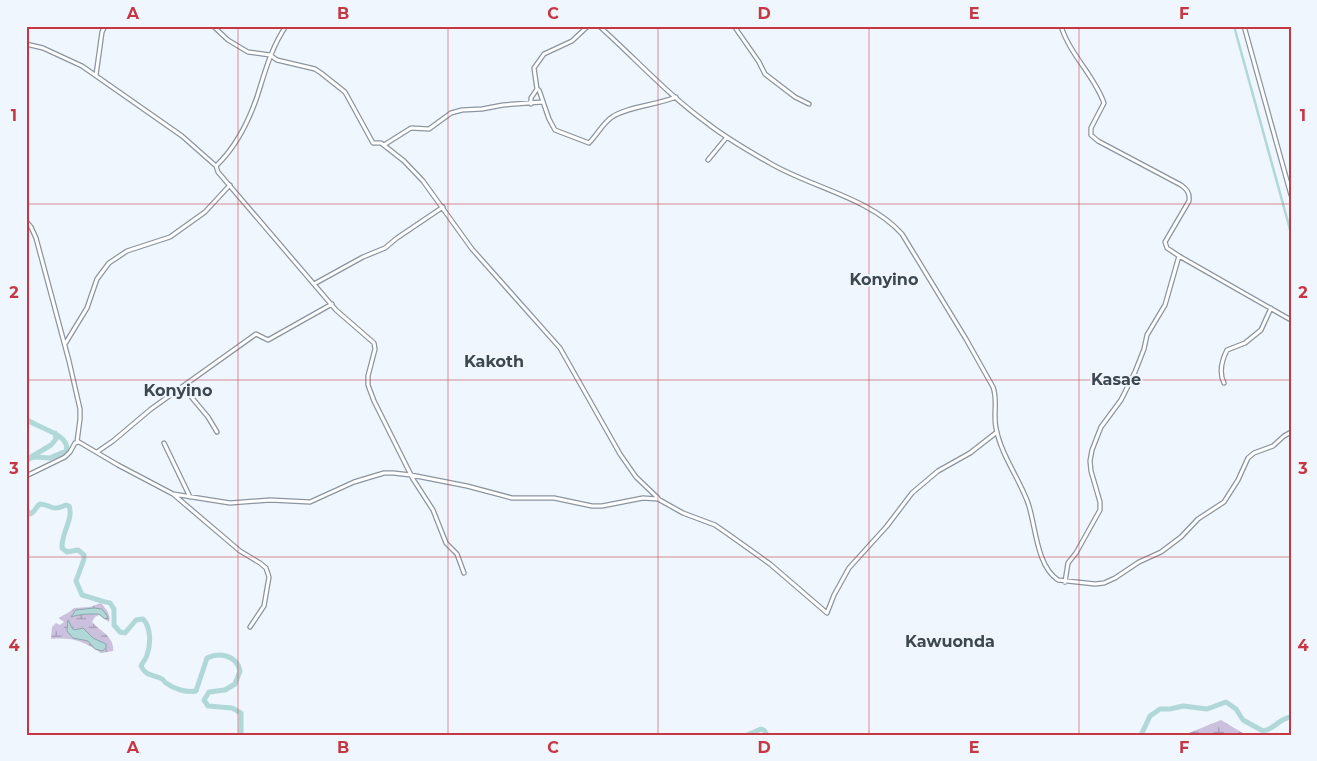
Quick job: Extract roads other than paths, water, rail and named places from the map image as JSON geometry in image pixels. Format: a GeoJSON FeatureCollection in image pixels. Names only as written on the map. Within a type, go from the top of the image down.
{"type":"FeatureCollection","features":[{"type":"Feature","properties":{"kind":"street"},"geometry":{"type":"LineString","coordinates":[[96,75],[102,32],[105,26]]}},
{"type":"Feature","properties":{"kind":"street"},"geometry":{"type":"LineString","coordinates":[[213,26],[236,46],[248,52],[270,55],[286,63],[315,70],[342,89],[372,140],[383,145],[404,161],[423,181],[472,250],[560,348],[620,454],[636,477],[658,498],[683,513],[715,525],[728,534],[770,564],[827,613],[834,595],[849,568],[887,526],[912,493],[938,471],[970,453],[997,432]]}},
{"type":"Feature","properties":{"kind":"street"},"geometry":{"type":"LineString","coordinates":[[216,166],[235,146],[257,98],[270,55],[286,26]]}},
{"type":"Feature","properties":{"kind":"street"},"geometry":{"type":"LineString","coordinates":[[588,26],[572,41],[549,50],[540,58],[534,68],[537,88],[555,130],[589,142],[612,117],[676,97]]}},
{"type":"Feature","properties":{"kind":"street"},"geometry":{"type":"LineString","coordinates":[[599,26],[706,123],[780,169],[846,196],[876,213],[898,229],[966,339],[996,395],[995,421],[997,432],[1029,504],[1038,544],[1044,560],[1055,578],[1065,582],[1095,584],[1110,581],[1139,562],[1161,552],[1181,537],[1198,519],[1224,502],[1238,480],[1248,458],[1254,453],[1273,446],[1291,432]]}},
{"type":"Feature","properties":{"kind":"street"},"geometry":{"type":"LineString","coordinates":[[734,26],[765,74],[795,97],[809,104]]}},
{"type":"Feature","properties":{"kind":"street"},"geometry":{"type":"LineString","coordinates":[[1061,26],[1069,45],[1104,103],[1091,128],[1091,135],[1098,141],[1181,185],[1188,192],[1189,200],[1165,242],[1167,248],[1291,320]]}},
{"type":"Feature","properties":{"kind":"street"},"geometry":{"type":"LineString","coordinates":[[1244,26],[1291,195]]}},
{"type":"Feature","properties":{"kind":"street"},"geometry":{"type":"LineString","coordinates":[[26,44],[43,48],[82,66],[182,136],[216,166],[218,172],[314,284],[341,314],[374,343],[375,350],[369,369],[368,385],[374,401],[411,475],[433,510],[446,543],[457,554],[464,573]]}},
{"type":"Feature","properties":{"kind":"street"},"geometry":{"type":"LineString","coordinates":[[531,104],[531,98],[537,88]]}},
{"type":"Feature","properties":{"kind":"street"},"geometry":{"type":"LineString","coordinates":[[383,145],[411,128],[429,129],[452,113],[462,110],[542,102]]}},
{"type":"Feature","properties":{"kind":"street"},"geometry":{"type":"LineString","coordinates":[[708,160],[727,137]]}},
{"type":"Feature","properties":{"kind":"street"},"geometry":{"type":"LineString","coordinates":[[65,344],[87,308],[97,279],[109,263],[127,251],[170,237],[205,212],[230,185]]}},
{"type":"Feature","properties":{"kind":"street"},"geometry":{"type":"LineString","coordinates":[[314,284],[363,257],[385,248],[396,238],[443,207]]}},
{"type":"Feature","properties":{"kind":"street"},"geometry":{"type":"LineString","coordinates":[[26,221],[36,238],[65,344],[80,409],[77,442],[68,455],[26,476]]}},
{"type":"Feature","properties":{"kind":"street"},"geometry":{"type":"LineString","coordinates":[[1065,582],[1068,563],[1100,510],[1100,502],[1093,481],[1090,461],[1096,439],[1101,427],[1121,400],[1144,349],[1147,335],[1161,314],[1180,256]]}},
{"type":"Feature","properties":{"kind":"street"},"geometry":{"type":"LineString","coordinates":[[97,452],[151,409],[183,388],[256,334],[268,340],[332,304]]}},
{"type":"Feature","properties":{"kind":"street"},"geometry":{"type":"LineString","coordinates":[[1224,383],[1222,378],[1222,359],[1227,350],[1245,343],[1260,330],[1271,308]]}},
{"type":"Feature","properties":{"kind":"street"},"geometry":{"type":"LineString","coordinates":[[183,388],[208,417],[218,432]]}},
{"type":"Feature","properties":{"kind":"street"},"geometry":{"type":"LineString","coordinates":[[77,442],[173,494],[240,551],[266,568],[270,577],[264,606],[250,627]]}},
{"type":"Feature","properties":{"kind":"street"},"geometry":{"type":"LineString","coordinates":[[164,444],[190,497]]}},
{"type":"Feature","properties":{"kind":"street"},"geometry":{"type":"LineString","coordinates":[[173,494],[230,503],[270,500],[303,503],[317,500],[346,485],[384,473],[411,475],[467,486],[512,498],[554,498],[592,506],[602,506],[643,498],[658,498]]}},
{"type":"Feature","properties":{"kind":"waterway"},"geometry":{"type":"LineString","coordinates":[[1234,26],[1291,233]]}},
{"type":"Feature","properties":{"kind":"waterway"},"geometry":{"type":"LineString","coordinates":[[26,419],[59,436],[66,445],[66,451],[50,458],[34,457],[26,460]]}},
{"type":"Feature","properties":{"kind":"waterway"},"geometry":{"type":"LineString","coordinates":[[31,457],[51,445],[56,439],[55,433]]}},
{"type":"Feature","properties":{"kind":"waterway"},"geometry":{"type":"LineString","coordinates":[[26,509],[30,514],[40,504],[54,508],[69,506],[70,516],[63,537],[62,548],[67,552],[78,550],[84,555],[76,581],[82,595],[110,603],[114,609],[114,625],[120,632],[125,633],[136,620],[143,619],[146,622],[150,641],[147,656],[141,666],[147,673],[162,679],[177,689],[196,691],[207,658],[222,655],[235,661],[240,671],[235,684],[225,690],[209,692],[204,700],[208,706],[232,708],[241,713],[241,735]]}},
{"type":"Feature","properties":{"kind":"waterway"},"geometry":{"type":"LineString","coordinates":[[1141,735],[1150,716],[1160,709],[1183,706],[1207,709],[1226,702],[1236,709],[1243,720],[1263,731],[1270,729],[1283,719],[1291,717]]}},
{"type":"Feature","properties":{"kind":"waterway"},"geometry":{"type":"LineString","coordinates":[[747,735],[761,729],[767,735]]}},
{"type":"Feature","properties":{"kind":"district","name":"Konyino"},"geometry":{"type":"Point","coordinates":[884,279]}},
{"type":"Feature","properties":{"kind":"district","name":"Kakoth"},"geometry":{"type":"Point","coordinates":[494,361]}},
{"type":"Feature","properties":{"kind":"district","name":"Kasae"},"geometry":{"type":"Point","coordinates":[1116,379]}},
{"type":"Feature","properties":{"kind":"district","name":"Konyino"},"geometry":{"type":"Point","coordinates":[178,390]}},
{"type":"Feature","properties":{"kind":"district","name":"Kawuonda"},"geometry":{"type":"Point","coordinates":[950,641]}}]}
